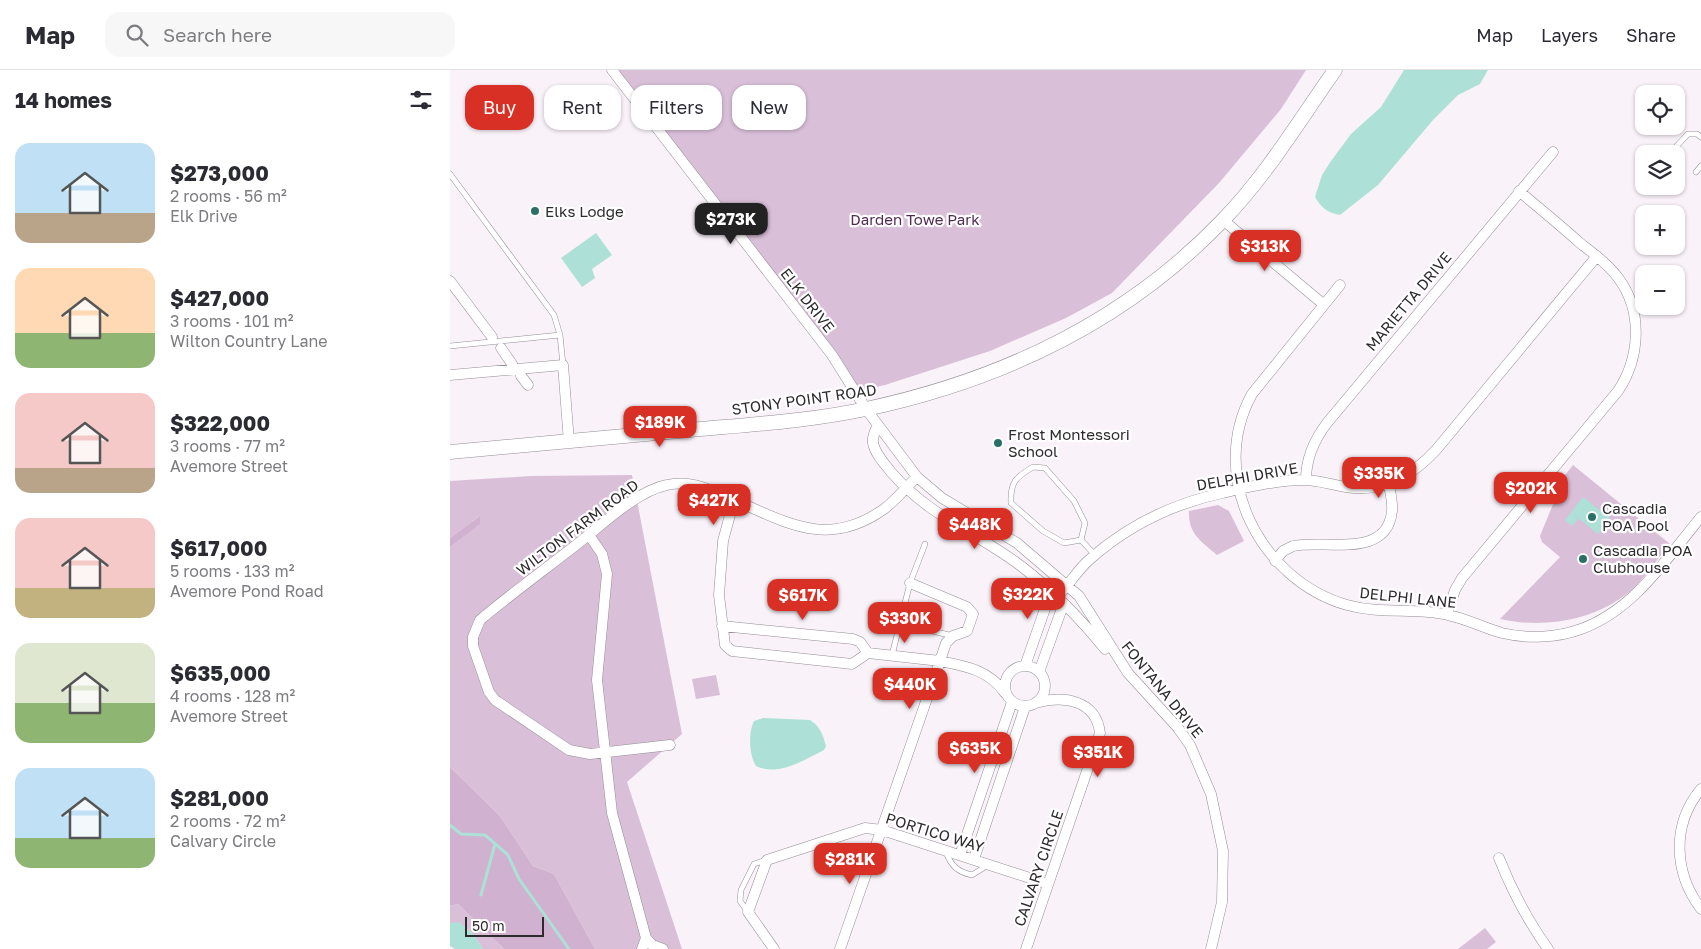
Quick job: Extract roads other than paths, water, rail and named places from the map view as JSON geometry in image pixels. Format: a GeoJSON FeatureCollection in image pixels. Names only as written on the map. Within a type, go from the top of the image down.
{"type":"FeatureCollection","features":[{"type":"Feature","properties":{"kind":"main road","name":"STONY POINT ROAD"},"geometry":{"type":"LineString","coordinates":[[450,452],[735,426],[866,409],[921,395],[986,374],[1078,333],[1147,288],[1223,220],[1259,179],[1335,70]]}},
{"type":"Feature","properties":{"kind":"street","name":"ELK DRIVE"},"geometry":{"type":"LineString","coordinates":[[612,70],[832,355],[878,426]]}},
{"type":"Feature","properties":{"kind":"street","name":"MARIETTA DRIVE"},"geometry":{"type":"LineString","coordinates":[[1306,480],[1309,456],[1322,430],[1518,191],[1554,152]]}},
{"type":"Feature","properties":{"kind":"street"},"geometry":{"type":"LineString","coordinates":[[1447,614],[1455,590],[1462,578],[1623,384],[1630,368],[1636,335],[1632,306],[1620,280],[1597,256],[1518,191]]}},
{"type":"Feature","properties":{"kind":"street"},"geometry":{"type":"LineString","coordinates":[[1223,220],[1323,304]]}},
{"type":"Feature","properties":{"kind":"street","name":"DELPHI DRIVE"},"geometry":{"type":"LineString","coordinates":[[1020,667],[1046,603],[1057,598],[1095,555],[1135,526],[1159,513],[1199,498],[1240,490],[1306,480],[1356,488],[1389,484],[1409,474],[1436,450],[1597,256]]}},
{"type":"Feature","properties":{"kind":"street"},"geometry":{"type":"LineString","coordinates":[[450,281],[492,337]]}},
{"type":"Feature","properties":{"kind":"street","name":"DELPHI LANE"},"geometry":{"type":"LineString","coordinates":[[1340,284],[1252,394],[1241,414],[1237,431],[1235,462],[1240,490],[1248,517],[1258,537],[1275,561],[1304,586],[1325,598],[1369,610],[1447,614],[1502,633],[1519,636],[1553,636],[1584,628],[1614,613],[1634,596],[1701,517]]}},
{"type":"Feature","properties":{"kind":"street"},"geometry":{"type":"LineString","coordinates":[[500,348],[512,364]]}},
{"type":"Feature","properties":{"kind":"street"},"geometry":{"type":"LineString","coordinates":[[450,375],[563,365],[569,442]]}},
{"type":"Feature","properties":{"kind":"street"},"geometry":{"type":"LineString","coordinates":[[521,376],[528,385]]}},
{"type":"Feature","properties":{"kind":"street"},"geometry":{"type":"LineString","coordinates":[[878,426],[874,435],[874,447],[882,462],[905,488],[927,507],[991,545],[1021,567],[1080,618],[1115,662],[1128,673]]}},
{"type":"Feature","properties":{"kind":"street","name":"FONTANA DRIVE"},"geometry":{"type":"LineString","coordinates":[[878,426],[917,477],[942,498],[1017,543],[1079,596],[1128,673],[1173,722],[1190,745],[1211,794],[1223,851],[1222,902],[1211,949]]}},
{"type":"Feature","properties":{"kind":"street","name":"WILTON FARM ROAD"},"geometry":{"type":"LineString","coordinates":[[670,745],[585,754],[569,750],[502,707],[489,692],[473,646],[476,628],[480,620],[644,494],[668,484],[692,484],[802,528],[826,531],[853,525],[872,516],[885,508],[917,477]]}},
{"type":"Feature","properties":{"kind":"street"},"geometry":{"type":"LineString","coordinates":[[1275,561],[1283,551],[1293,546],[1362,544],[1378,537],[1391,516],[1392,504],[1389,484]]}},
{"type":"Feature","properties":{"kind":"street"},"geometry":{"type":"LineString","coordinates":[[734,500],[722,558],[719,602],[725,644],[728,648],[738,652],[852,664],[868,652],[940,661],[984,672],[1020,667],[1041,675]]}},
{"type":"Feature","properties":{"kind":"street"},"geometry":{"type":"LineString","coordinates":[[589,535],[602,554],[607,574],[597,680],[612,813],[646,938],[652,944],[663,949]]}},
{"type":"Feature","properties":{"kind":"street"},"geometry":{"type":"LineString","coordinates":[[840,949],[946,643],[954,636],[967,631],[972,619],[971,611],[910,583]]}},
{"type":"Feature","properties":{"kind":"street"},"geometry":{"type":"LineString","coordinates":[[984,672],[1000,685],[1012,702],[1025,707],[1036,703],[1044,694],[1041,675],[1061,611],[1057,598]]}},
{"type":"Feature","properties":{"kind":"street"},"geometry":{"type":"LineString","coordinates":[[722,626],[852,639],[860,642],[868,652]]}},
{"type":"Feature","properties":{"kind":"street"},"geometry":{"type":"LineString","coordinates":[[1005,693],[1007,676],[1020,667]]}},
{"type":"Feature","properties":{"kind":"street","name":"CALVARY CIRCLE"},"geometry":{"type":"LineString","coordinates":[[1041,675],[1066,700]]}},
{"type":"Feature","properties":{"kind":"street","name":"CALVARY CIRCLE"},"geometry":{"type":"LineString","coordinates":[[1026,949],[1100,733],[1099,721],[1087,706],[1066,700],[1046,700],[1036,703]]}},
{"type":"Feature","properties":{"kind":"street"},"geometry":{"type":"LineString","coordinates":[[960,854],[1012,702]]}},
{"type":"Feature","properties":{"kind":"street"},"geometry":{"type":"LineString","coordinates":[[974,859],[1025,707]]}},
{"type":"Feature","properties":{"kind":"street"},"geometry":{"type":"LineString","coordinates":[[1701,789],[1685,813],[1680,844],[1680,861],[1684,881],[1701,909]]}},
{"type":"Feature","properties":{"kind":"street","name":"PORTICO WAY"},"geometry":{"type":"LineString","coordinates":[[774,949],[748,912],[767,860],[866,828],[882,830],[945,849],[1048,884]]}},
{"type":"Feature","properties":{"kind":"street"},"geometry":{"type":"LineString","coordinates":[[1499,858],[1510,886],[1548,949]]}},
{"type":"Feature","properties":{"kind":"street"},"geometry":{"type":"LineString","coordinates":[[642,949],[646,938]]}},
{"type":"Feature","properties":{"kind":"lane"},"geometry":{"type":"LineString","coordinates":[[1678,145],[1688,134],[1697,134],[1701,137]]}},
{"type":"Feature","properties":{"kind":"lane"},"geometry":{"type":"LineString","coordinates":[[1696,172],[1701,166]]}},
{"type":"Feature","properties":{"kind":"lane"},"geometry":{"type":"LineString","coordinates":[[450,174],[550,308],[560,335],[563,365]]}},
{"type":"Feature","properties":{"kind":"lane"},"geometry":{"type":"LineString","coordinates":[[450,346],[560,335]]}},
{"type":"Feature","properties":{"kind":"lane"},"geometry":{"type":"LineString","coordinates":[[1033,467],[1045,468],[1078,508],[1085,523],[1081,540],[1064,543],[1043,531],[1011,503],[1010,487],[1020,474],[1033,467]]}},
{"type":"Feature","properties":{"kind":"lane"},"geometry":{"type":"LineString","coordinates":[[1081,540],[1095,555]]}},
{"type":"Feature","properties":{"kind":"lane"},"geometry":{"type":"LineString","coordinates":[[892,655],[910,583],[925,544]]}},
{"type":"Feature","properties":{"kind":"lane"},"geometry":{"type":"LineString","coordinates":[[900,623],[954,636]]}},
{"type":"Feature","properties":{"kind":"lane"},"geometry":{"type":"LineString","coordinates":[[945,849],[949,861],[963,873],[972,875],[989,864]]}},
{"type":"Feature","properties":{"kind":"waterway"},"geometry":{"type":"LineString","coordinates":[[450,825],[461,834],[485,835],[508,855],[519,879],[569,949]]}},
{"type":"Feature","properties":{"kind":"waterway"},"geometry":{"type":"LineString","coordinates":[[481,895],[495,844]]}},
{"type":"Feature","properties":{"kind":"place","name":"Elks Lodge"},"geometry":{"type":"Point","coordinates":[535,211]}},
{"type":"Feature","properties":{"kind":"place","name":"Frost Montessori School"},"geometry":{"type":"Point","coordinates":[998,443]}},
{"type":"Feature","properties":{"kind":"place","name":"Cascadia POA Pool"},"geometry":{"type":"Point","coordinates":[1592,517]}},
{"type":"Feature","properties":{"kind":"place","name":"Cascadia POA Clubhouse"},"geometry":{"type":"Point","coordinates":[1583,559]}},
{"type":"Feature","properties":{"kind":"park label","name":"Darden Towe Park"},"geometry":{"type":"Point","coordinates":[915,219]}}]}
